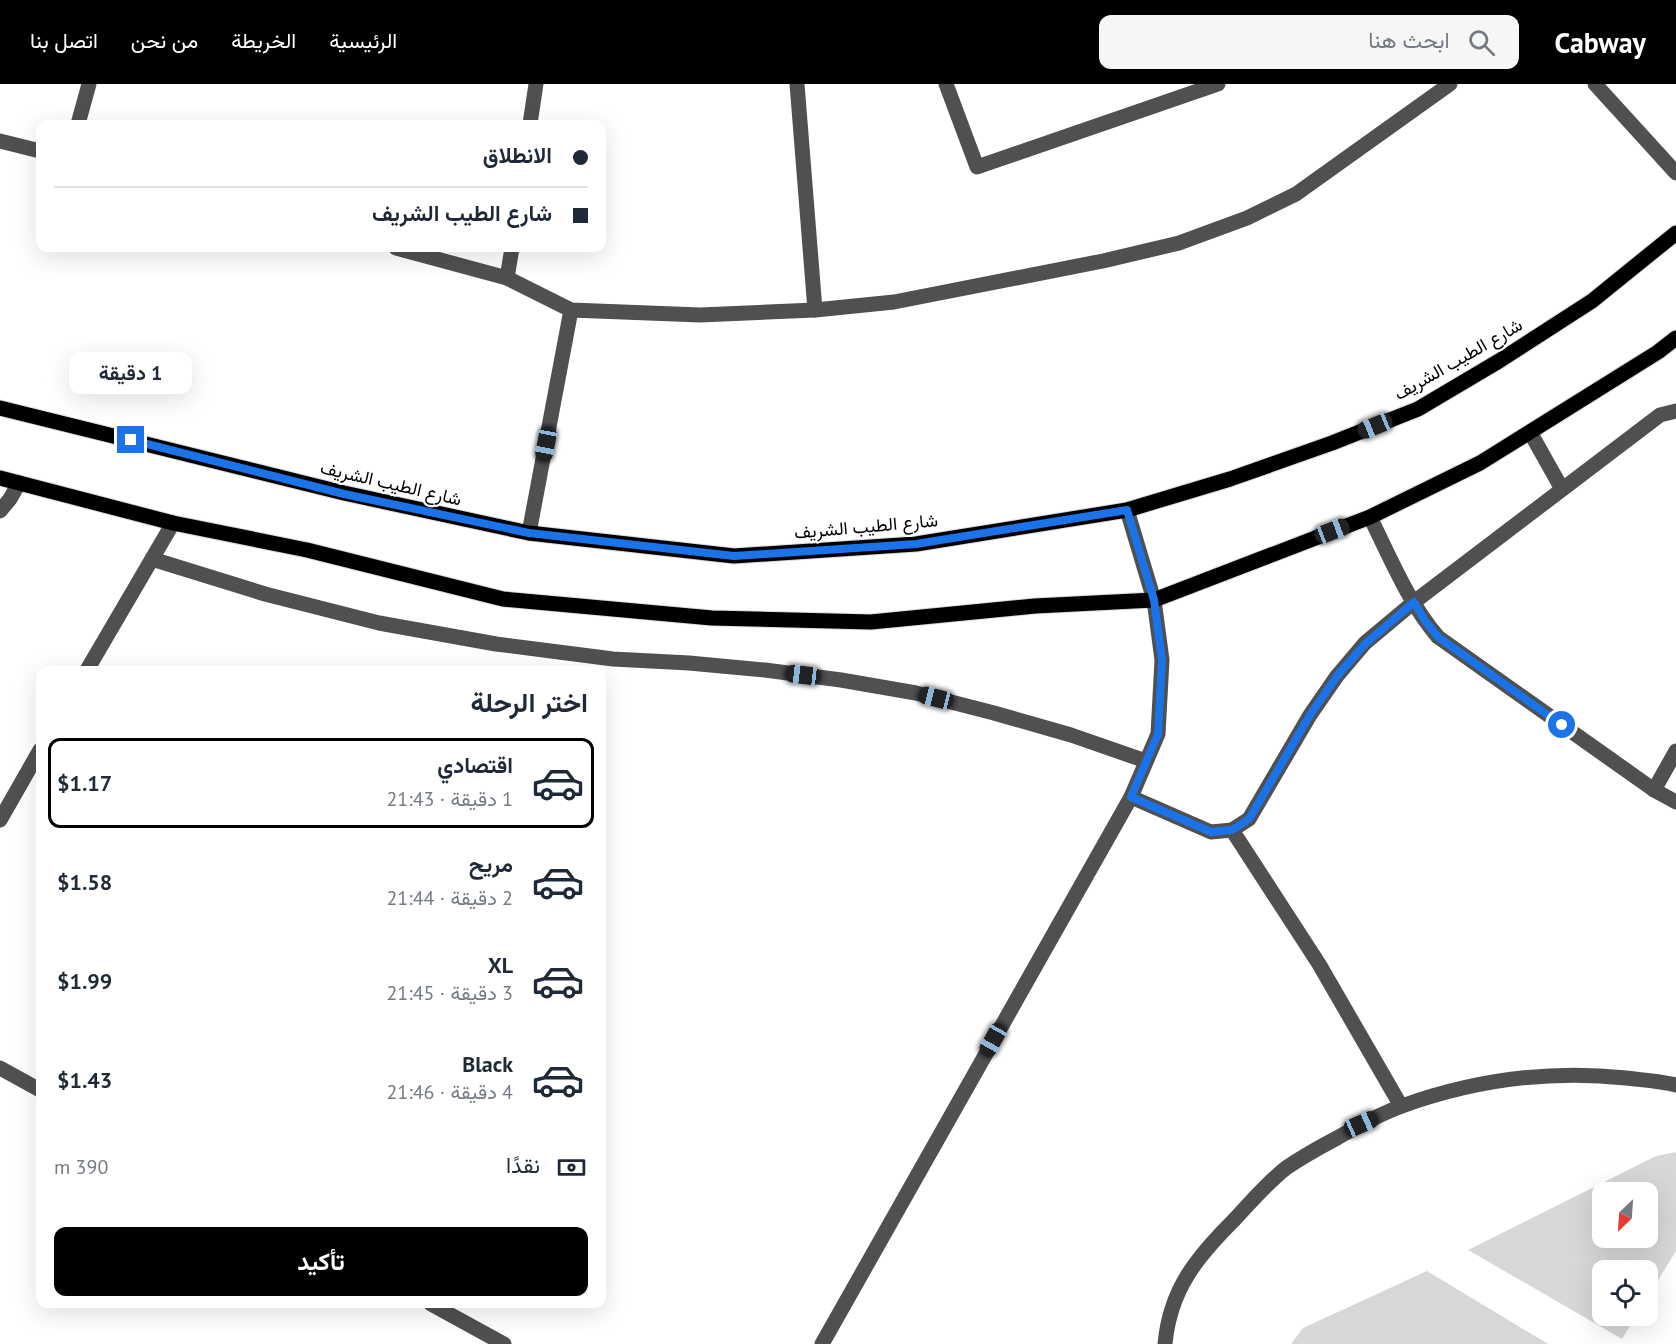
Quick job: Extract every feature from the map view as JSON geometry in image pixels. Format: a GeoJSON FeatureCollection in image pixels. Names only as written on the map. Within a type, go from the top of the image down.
{"type":"FeatureCollection","features":[{"type":"Feature","properties":{"kind":"main road","name":"شارع الطيب الشريف"},"geometry":{"type":"LineString","coordinates":[[0,408],[344,494],[529,533],[734,556],[916,544],[1127,510],[1240,475],[1332,443],[1418,409],[1499,361],[1592,301],[1676,233]]}},
{"type":"Feature","properties":{"kind":"main road"},"geometry":{"type":"LineString","coordinates":[[0,478],[173,523],[307,550],[503,599],[712,618],[871,622],[1035,606],[1154,600],[1370,516],[1480,463],[1658,352],[1676,338]]}},
{"type":"Feature","properties":{"kind":"street"},"geometry":{"type":"LineString","coordinates":[[79,120],[89,84]]}},
{"type":"Feature","properties":{"kind":"street"},"geometry":{"type":"LineString","coordinates":[[531,120],[536,84]]}},
{"type":"Feature","properties":{"kind":"street"},"geometry":{"type":"LineString","coordinates":[[797,84],[816,310]]}},
{"type":"Feature","properties":{"kind":"street"},"geometry":{"type":"LineString","coordinates":[[946,84],[977,167],[1218,84]]}},
{"type":"Feature","properties":{"kind":"street"},"geometry":{"type":"LineString","coordinates":[[411,252],[507,278],[571,310],[700,315],[816,310],[906,300],[1103,261],[1179,243],[1247,218],[1296,194],[1450,84]]}},
{"type":"Feature","properties":{"kind":"street"},"geometry":{"type":"LineString","coordinates":[[1596,84],[1676,172]]}},
{"type":"Feature","properties":{"kind":"street"},"geometry":{"type":"LineString","coordinates":[[0,141],[36,150]]}},
{"type":"Feature","properties":{"kind":"street"},"geometry":{"type":"LineString","coordinates":[[507,278],[511,252]]}},
{"type":"Feature","properties":{"kind":"street"},"geometry":{"type":"LineString","coordinates":[[529,533],[571,310]]}},
{"type":"Feature","properties":{"kind":"street"},"geometry":{"type":"LineString","coordinates":[[1131,797],[1211,832],[1232,830],[1249,819],[1310,715],[1337,676],[1365,644],[1414,602],[1660,415],[1676,411]]}},
{"type":"Feature","properties":{"kind":"street"},"geometry":{"type":"LineString","coordinates":[[1530,432],[1562,489]]}},
{"type":"Feature","properties":{"kind":"street"},"geometry":{"type":"LineString","coordinates":[[0,511],[19,483]]}},
{"type":"Feature","properties":{"kind":"street"},"geometry":{"type":"LineString","coordinates":[[822,1344],[1131,797],[1158,734],[1162,660],[1154,600],[1127,510]]}},
{"type":"Feature","properties":{"kind":"street"},"geometry":{"type":"LineString","coordinates":[[1370,516],[1414,602],[1438,637],[1654,790],[1676,802]]}},
{"type":"Feature","properties":{"kind":"street"},"geometry":{"type":"LineString","coordinates":[[89,666],[173,523]]}},
{"type":"Feature","properties":{"kind":"street"},"geometry":{"type":"LineString","coordinates":[[152,558],[265,594],[345,615],[496,644],[613,659],[765,670],[916,693],[994,712],[1146,761]]}},
{"type":"Feature","properties":{"kind":"street"},"geometry":{"type":"LineString","coordinates":[[1654,790],[1676,752]]}},
{"type":"Feature","properties":{"kind":"street"},"geometry":{"type":"LineString","coordinates":[[0,820],[36,757]]}},
{"type":"Feature","properties":{"kind":"street"},"geometry":{"type":"LineString","coordinates":[[1232,830],[1319,964],[1401,1106]]}},
{"type":"Feature","properties":{"kind":"street"},"geometry":{"type":"LineString","coordinates":[[0,1068],[36,1088]]}},
{"type":"Feature","properties":{"kind":"street"},"geometry":{"type":"LineString","coordinates":[[1165,1344],[1170,1315],[1176,1299],[1191,1268],[1207,1248],[1285,1169],[1322,1145],[1361,1124],[1401,1106],[1465,1087],[1531,1076],[1598,1075],[1676,1085]]}},
{"type":"Feature","properties":{"kind":"street"},"geometry":{"type":"LineString","coordinates":[[438,1308],[504,1344]]}},
{"type":"Feature","properties":{"kind":"shaded area"},"geometry":{"type":"Polygon","coordinates":[[[1676,1152],[1676,1251],[1658,1280],[1658,1260],[1592,1260],[1592,1322],[1468,1250],[1592,1188],[1592,1248],[1658,1248],[1658,1182],[1604,1182],[1656,1156],[1676,1152]]]}},
{"type":"Feature","properties":{"kind":"shaded area"},"geometry":{"type":"Polygon","coordinates":[[[1427,1271],[1548,1344],[1291,1344],[1303,1328],[1427,1271]]]}},
{"type":"Feature","properties":{"kind":"shaded area"},"geometry":{"type":"Polygon","coordinates":[[[1600,1326],[1630,1326],[1622,1339],[1600,1326]]]}},
{"type":"Feature","properties":{"kind":"route"},"geometry":{"type":"LineString","coordinates":[[131,440],[344,494],[529,533],[734,556],[916,544],[1127,510],[1154,600],[1162,660],[1158,734],[1131,797],[1211,832],[1232,830],[1249,819],[1310,715],[1337,676],[1365,644],[1414,602],[1425,621],[1450,647],[1562,725]]}}]}
